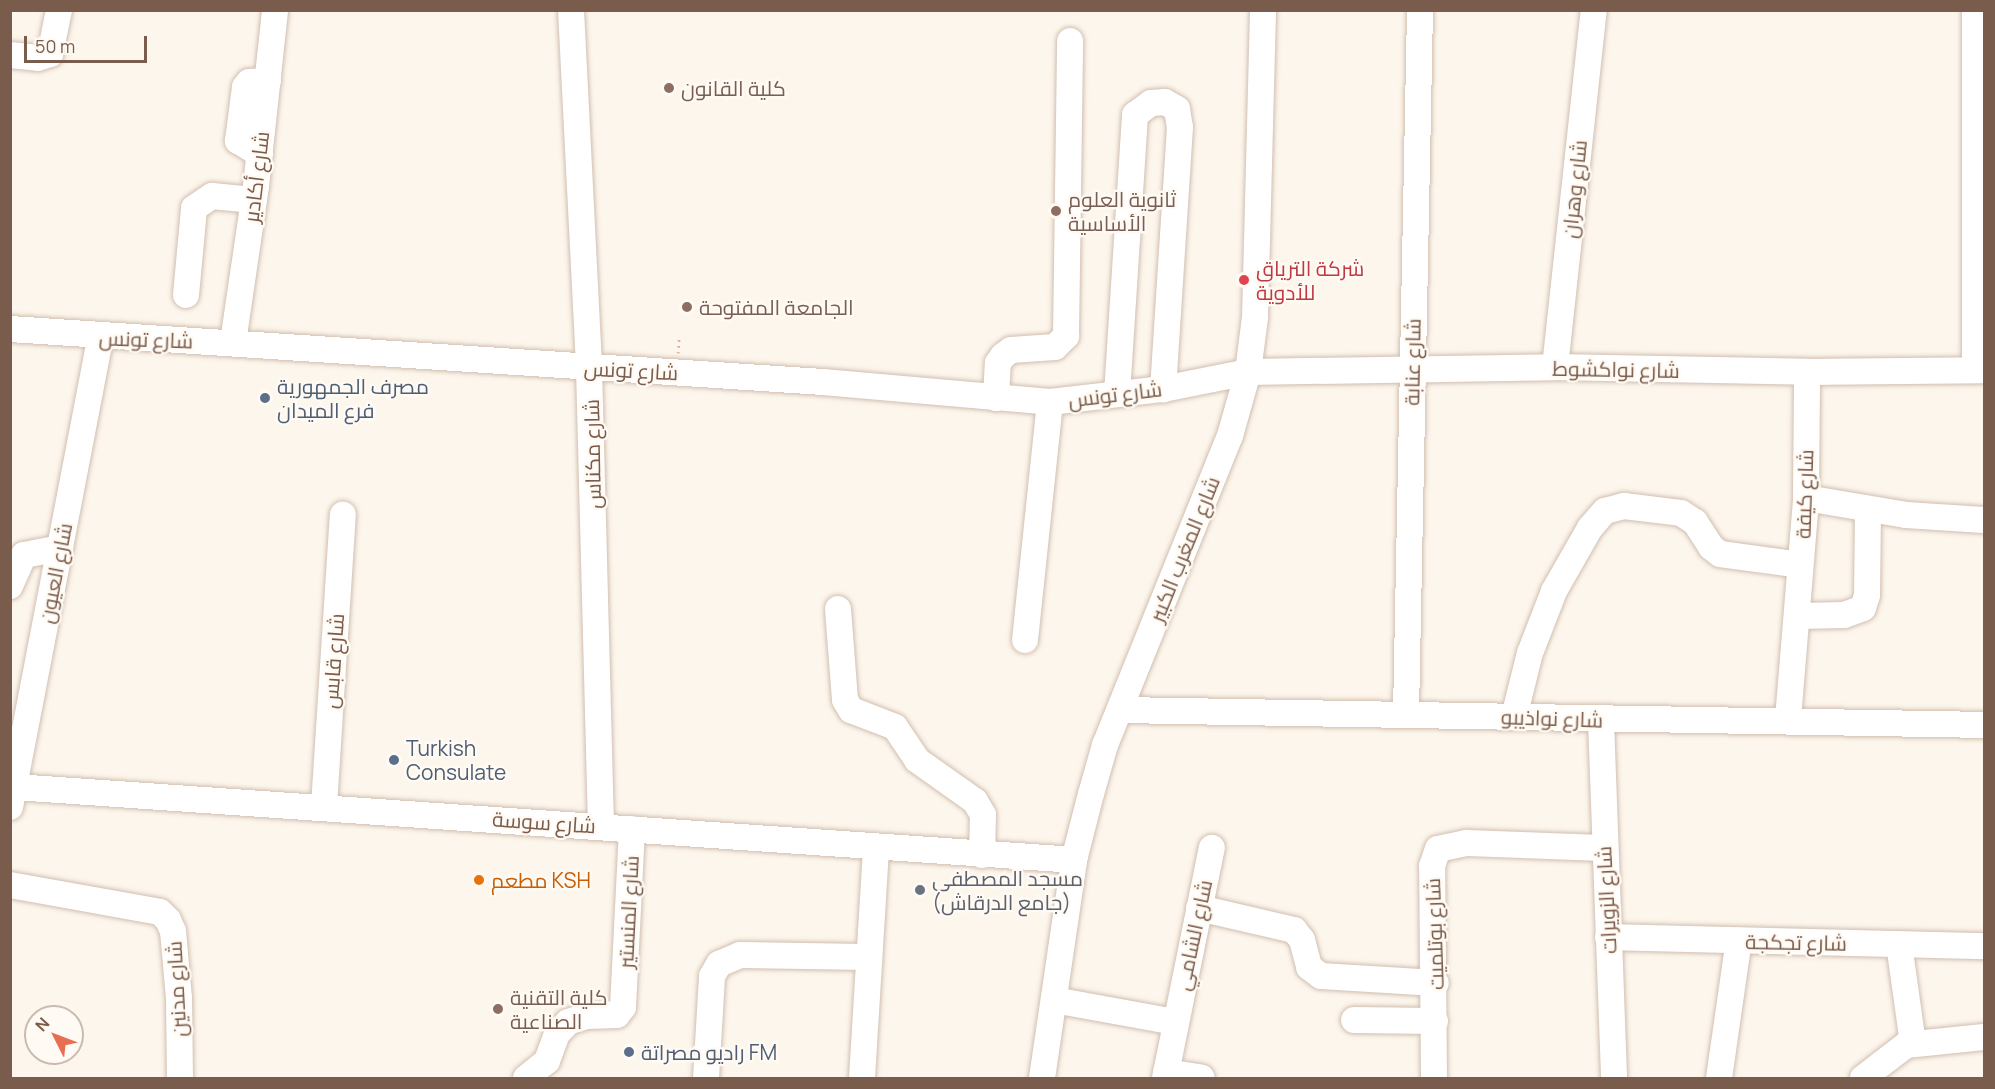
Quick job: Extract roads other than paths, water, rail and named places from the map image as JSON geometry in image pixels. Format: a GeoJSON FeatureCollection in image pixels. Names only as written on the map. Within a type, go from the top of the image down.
{"type":"FeatureCollection","features":[{"type":"Feature","properties":{"kind":"street"},"geometry":{"type":"LineString","coordinates":[[10,55],[38,58],[50,54],[55,41],[59,10]]}},
{"type":"Feature","properties":{"kind":"street","name":"شارع أكادير"},"geometry":{"type":"LineString","coordinates":[[233,342],[260,154],[275,10]]}},
{"type":"Feature","properties":{"kind":"street","name":"شارع مكناس"},"geometry":{"type":"LineString","coordinates":[[571,10],[590,368],[601,826]]}},
{"type":"Feature","properties":{"kind":"street","name":"شارع المغرب الكبير"},"geometry":{"type":"LineString","coordinates":[[1042,1078],[1074,860],[1105,745],[1230,436],[1248,372],[1255,317],[1263,10]]}},
{"type":"Feature","properties":{"kind":"street","name":"شارع عنابة"},"geometry":{"type":"LineString","coordinates":[[1406,714],[1420,10]]}},
{"type":"Feature","properties":{"kind":"street","name":"شارع وهران"},"geometry":{"type":"LineString","coordinates":[[1555,367],[1594,10]]}},
{"type":"Feature","properties":{"kind":"street"},"geometry":{"type":"LineString","coordinates":[[1975,10],[1980,104],[1980,370]]}},
{"type":"Feature","properties":{"kind":"street"},"geometry":{"type":"LineString","coordinates":[[996,398],[998,363],[1003,356],[1011,350],[1055,347],[1066,336],[1070,41]]}},
{"type":"Feature","properties":{"kind":"street"},"geometry":{"type":"LineString","coordinates":[[1117,394],[1135,115],[1151,103],[1165,102],[1177,109],[1180,127],[1162,389]]}},
{"type":"Feature","properties":{"kind":"street"},"geometry":{"type":"LineString","coordinates":[[186,295],[194,208],[212,196],[254,200]]}},
{"type":"Feature","properties":{"kind":"street","name":"شارع تونس"},"geometry":{"type":"LineString","coordinates":[[10,329],[100,338],[233,342],[1050,402],[1162,389],[1248,372]]}},
{"type":"Feature","properties":{"kind":"street","name":"شارع العيون"},"geometry":{"type":"LineString","coordinates":[[13,797],[20,710],[60,548],[100,338]]}},
{"type":"Feature","properties":{"kind":"street","name":"شارع نواكشوط"},"geometry":{"type":"LineString","coordinates":[[1248,372],[1555,367],[1807,372],[1980,370]]}},
{"type":"Feature","properties":{"kind":"street","name":"شارع كيفة"},"geometry":{"type":"LineString","coordinates":[[1788,719],[1806,498],[1807,372]]}},
{"type":"Feature","properties":{"kind":"street"},"geometry":{"type":"LineString","coordinates":[[1025,640],[1050,402]]}},
{"type":"Feature","properties":{"kind":"street"},"geometry":{"type":"LineString","coordinates":[[1806,498],[1868,509],[1984,520]]}},
{"type":"Feature","properties":{"kind":"street"},"geometry":{"type":"LineString","coordinates":[[1514,717],[1530,653],[1554,591],[1590,528],[1605,511],[1624,506],[1681,513],[1695,522],[1711,547],[1720,554],[1800,565]]}},
{"type":"Feature","properties":{"kind":"street"},"geometry":{"type":"LineString","coordinates":[[1798,616],[1853,614],[1863,608],[1867,595],[1868,509]]}},
{"type":"Feature","properties":{"kind":"street","name":"شارع قابس"},"geometry":{"type":"LineString","coordinates":[[324,806],[343,515]]}},
{"type":"Feature","properties":{"kind":"street"},"geometry":{"type":"LineString","coordinates":[[10,586],[24,555],[30,551],[60,548]]}},
{"type":"Feature","properties":{"kind":"street"},"geometry":{"type":"LineString","coordinates":[[838,609],[845,700],[851,710],[895,727],[917,760],[975,801],[983,815],[982,855]]}},
{"type":"Feature","properties":{"kind":"street","name":"شارع نواذيبو"},"geometry":{"type":"LineString","coordinates":[[1120,710],[1406,714],[1601,721],[1788,719],[1984,725]]}},
{"type":"Feature","properties":{"kind":"street","name":"شارع الزويرات"},"geometry":{"type":"LineString","coordinates":[[1601,721],[1603,848],[1614,1078]]}},
{"type":"Feature","properties":{"kind":"street","name":"شارع سوسة"},"geometry":{"type":"LineString","coordinates":[[13,797],[324,806],[876,849],[1074,860]]}},
{"type":"Feature","properties":{"kind":"street","name":"شارع المنستير"},"geometry":{"type":"LineString","coordinates":[[526,1078],[547,1061],[557,1034],[568,1022],[586,1016],[616,1015],[623,1007],[632,829]]}},
{"type":"Feature","properties":{"kind":"street","name":"شارع بوتلميت"},"geometry":{"type":"LineString","coordinates":[[1434,1078],[1436,983],[1432,866],[1438,849],[1459,843],[1603,848]]}},
{"type":"Feature","properties":{"kind":"street","name":"شارع الشامي"},"geometry":{"type":"LineString","coordinates":[[1202,1078],[1165,1075],[1212,848]]}},
{"type":"Feature","properties":{"kind":"street"},"geometry":{"type":"LineString","coordinates":[[862,1078],[876,849]]}},
{"type":"Feature","properties":{"kind":"street","name":"شارع مدنين"},"geometry":{"type":"LineString","coordinates":[[10,885],[160,912],[168,920],[173,931],[179,998],[180,1078]]}},
{"type":"Feature","properties":{"kind":"street"},"geometry":{"type":"LineString","coordinates":[[1199,908],[1294,930],[1302,940],[1310,966],[1321,976],[1436,983]]}},
{"type":"Feature","properties":{"kind":"street","name":"شارع تجكجة"},"geometry":{"type":"LineString","coordinates":[[1608,937],[1984,946]]}},
{"type":"Feature","properties":{"kind":"street"},"geometry":{"type":"LineString","coordinates":[[1719,1078],[1739,940]]}},
{"type":"Feature","properties":{"kind":"street"},"geometry":{"type":"LineString","coordinates":[[1899,944],[1913,1044]]}},
{"type":"Feature","properties":{"kind":"street"},"geometry":{"type":"LineString","coordinates":[[706,1078],[712,976],[719,964],[740,956],[869,957]]}},
{"type":"Feature","properties":{"kind":"street"},"geometry":{"type":"LineString","coordinates":[[1392,1021],[1394,982]]}},
{"type":"Feature","properties":{"kind":"street"},"geometry":{"type":"LineString","coordinates":[[1054,1000],[1175,1022]]}},
{"type":"Feature","properties":{"kind":"street"},"geometry":{"type":"LineString","coordinates":[[1354,1020],[1435,1021]]}},
{"type":"Feature","properties":{"kind":"street"},"geometry":{"type":"LineString","coordinates":[[1863,1078],[1895,1050],[1913,1044],[1984,1037]]}},
{"type":"Feature","properties":{"kind":"place","name":"كلية القانون"},"geometry":{"type":"Point","coordinates":[669,88]}},
{"type":"Feature","properties":{"kind":"place","name":"ثانوية العلوم الأساسية"},"geometry":{"type":"Point","coordinates":[1056,211]}},
{"type":"Feature","properties":{"kind":"place","name":"شركة الترياق للأدوية"},"geometry":{"type":"Point","coordinates":[1244,280]}},
{"type":"Feature","properties":{"kind":"place","name":"الجامعة المفتوحة"},"geometry":{"type":"Point","coordinates":[687,307]}},
{"type":"Feature","properties":{"kind":"place","name":"مصرف الجمهورية فرع الميدان"},"geometry":{"type":"Point","coordinates":[265,398]}},
{"type":"Feature","properties":{"kind":"place","name":"Turkish Consulate"},"geometry":{"type":"Point","coordinates":[394,760]}},
{"type":"Feature","properties":{"kind":"place","name":"مطعم KSH"},"geometry":{"type":"Point","coordinates":[479,880]}},
{"type":"Feature","properties":{"kind":"place","name":"مسجد المصطفى (جامع الدرقاش)"},"geometry":{"type":"Point","coordinates":[920,890]}},
{"type":"Feature","properties":{"kind":"place","name":"كلية التقنية الصناعية"},"geometry":{"type":"Point","coordinates":[498,1009]}},
{"type":"Feature","properties":{"kind":"place","name":"راديو مصراتة FM"},"geometry":{"type":"Point","coordinates":[629,1052]}}]}
